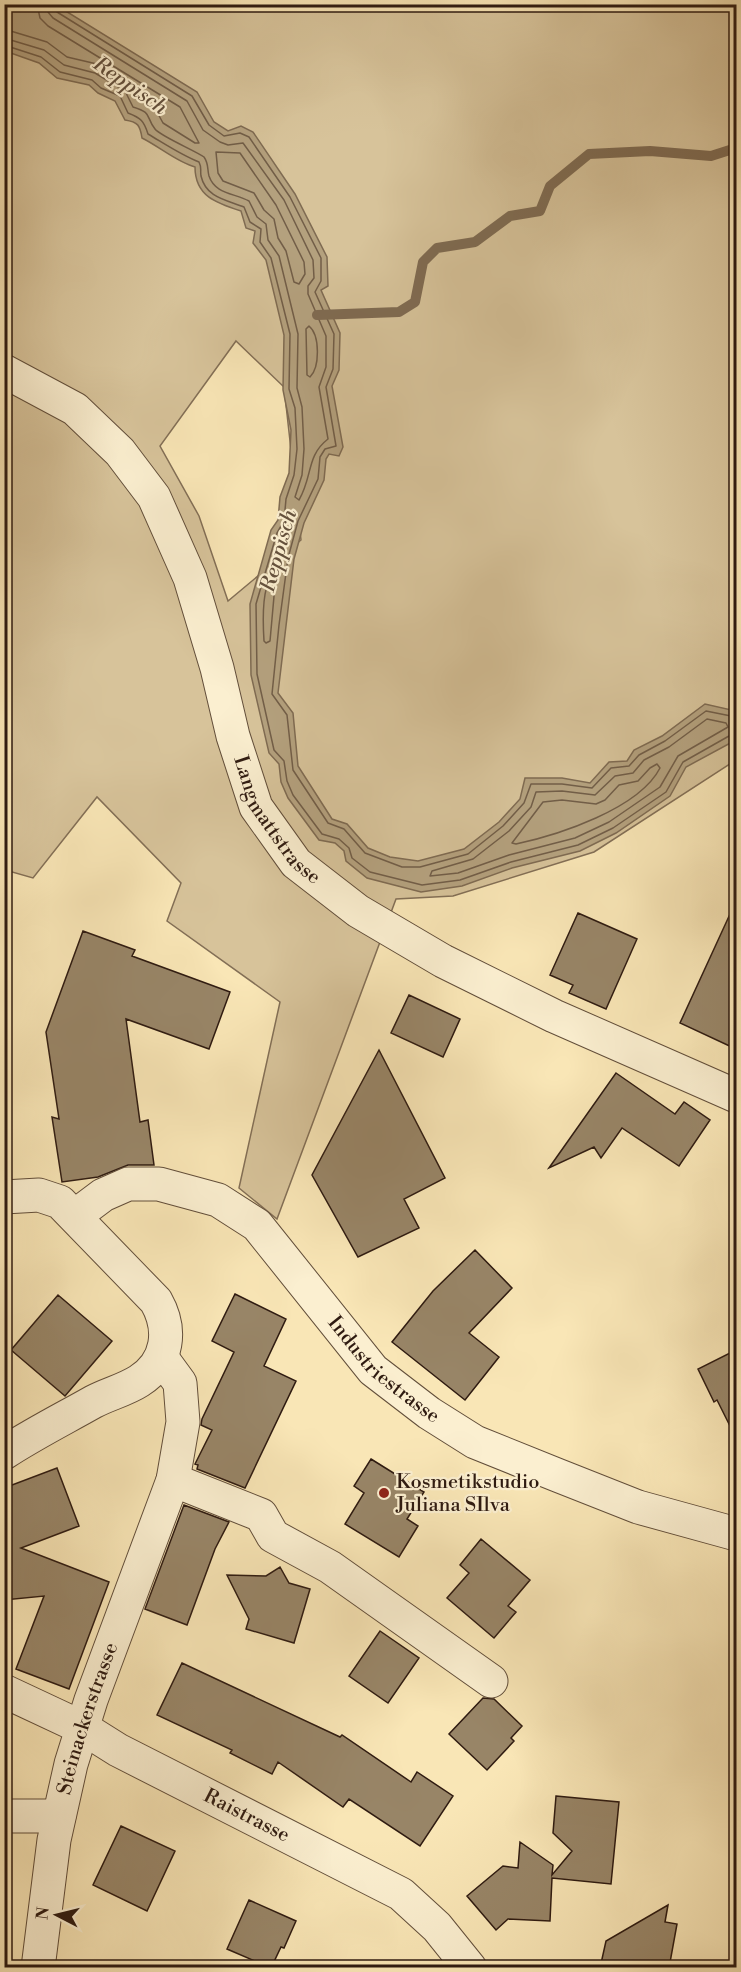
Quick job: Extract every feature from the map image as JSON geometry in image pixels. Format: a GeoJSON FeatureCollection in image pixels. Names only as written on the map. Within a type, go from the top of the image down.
{"type":"FeatureCollection","features":[{"type":"Feature","properties":{"kind":"street","name":"Langmattstrasse"},"geometry":{"type":"LineString","coordinates":[[4,370],[75,409],[120,452],[154,497],[190,578],[217,668],[233,736],[256,807],[296,863],[358,911],[443,961],[554,1016],[736,1096]]}},
{"type":"Feature","properties":{"kind":"street","name":"Industriestrasse"},"geometry":{"type":"LineString","coordinates":[[75,1216],[103,1195],[128,1184],[159,1184],[218,1200],[257,1225],[373,1370],[429,1413],[475,1442],[638,1507],[736,1534]]}},
{"type":"Feature","properties":{"kind":"street"},"geometry":{"type":"LineString","coordinates":[[4,1197],[39,1195],[60,1202],[156,1301],[164,1315],[167,1330],[161,1357],[140,1381],[99,1399],[4,1452]]}},
{"type":"Feature","properties":{"kind":"street","name":"Steinackerstrasse"},"geometry":{"type":"LineString","coordinates":[[38,1968],[59,1816],[71,1764],[91,1700],[173,1480],[183,1422],[180,1383],[161,1357]]}},
{"type":"Feature","properties":{"kind":"street"},"geometry":{"type":"LineString","coordinates":[[173,1480],[261,1515],[273,1536],[330,1567],[491,1681]]}},
{"type":"Feature","properties":{"kind":"street","name":"Raistrasse"},"geometry":{"type":"LineString","coordinates":[[4,1690],[83,1728],[118,1750],[401,1894],[437,1927],[470,1968]]}},
{"type":"Feature","properties":{"kind":"street"},"geometry":{"type":"LineString","coordinates":[[4,1816],[59,1816]]}},
{"type":"Feature","properties":{"kind":"shaded area"},"geometry":{"type":"Polygon","coordinates":[[[4,5],[736,5],[736,760],[594,852],[453,896],[396,899],[277,1219],[239,1188],[280,1002],[167,921],[181,883],[97,797],[33,878],[5,870],[4,5]],[[236,341],[160,446],[199,516],[228,601],[301,540],[284,387],[236,341]]]}},
{"type":"Feature","properties":{"kind":"water","name":"Reppisch"},"geometry":{"type":"Polygon","coordinates":[[[5,4],[56,5],[197,92],[214,122],[228,131],[241,126],[253,132],[295,194],[327,257],[328,286],[321,290],[340,333],[339,370],[332,386],[343,447],[339,456],[329,454],[326,459],[324,480],[304,523],[294,559],[278,693],[293,713],[298,766],[332,819],[347,824],[368,848],[390,857],[418,861],[464,849],[499,822],[520,799],[525,778],[562,778],[590,783],[609,762],[627,761],[634,750],[662,736],[705,704],[736,711],[736,740],[686,767],[670,796],[616,833],[580,851],[512,868],[462,886],[421,892],[367,878],[346,861],[344,851],[335,843],[319,840],[288,798],[281,782],[279,764],[269,753],[251,675],[250,604],[271,530],[278,520],[280,497],[289,473],[291,430],[283,390],[284,335],[266,260],[253,243],[255,231],[246,228],[241,211],[215,201],[203,192],[196,177],[195,167],[182,162],[142,138],[138,125],[125,120],[115,101],[98,93],[89,85],[57,78],[39,63],[5,51],[5,4]]]}},
{"type":"Feature","properties":{"kind":"building"},"geometry":{"type":"Polygon","coordinates":[[[736,901],[736,1049],[680,1023],[736,901]]]}},
{"type":"Feature","properties":{"kind":"building"},"geometry":{"type":"Polygon","coordinates":[[[578,913],[637,939],[606,1009],[569,993],[573,985],[550,975],[578,913]]]}},
{"type":"Feature","properties":{"kind":"building"},"geometry":{"type":"Polygon","coordinates":[[[83,931],[135,950],[132,956],[230,992],[209,1049],[126,1019],[140,1122],[148,1120],[154,1165],[128,1165],[98,1177],[62,1182],[52,1117],[59,1119],[46,1032],[83,931]]]}},
{"type":"Feature","properties":{"kind":"building"},"geometry":{"type":"Polygon","coordinates":[[[409,995],[460,1019],[443,1057],[391,1033],[409,995]]]}},
{"type":"Feature","properties":{"kind":"building"},"geometry":{"type":"Polygon","coordinates":[[[379,1050],[445,1178],[404,1199],[419,1228],[358,1257],[312,1175],[379,1050]]]}},
{"type":"Feature","properties":{"kind":"building"},"geometry":{"type":"Polygon","coordinates":[[[616,1073],[675,1114],[684,1102],[710,1120],[679,1166],[622,1128],[601,1158],[594,1147],[549,1168],[616,1073]]]}},
{"type":"Feature","properties":{"kind":"building"},"geometry":{"type":"Polygon","coordinates":[[[475,1250],[512,1288],[469,1333],[499,1357],[465,1400],[392,1342],[433,1291],[475,1250]]]}},
{"type":"Feature","properties":{"kind":"building"},"geometry":{"type":"Polygon","coordinates":[[[235,1294],[286,1319],[264,1366],[296,1381],[245,1488],[197,1469],[198,1465],[195,1464],[212,1430],[201,1425],[202,1419],[234,1352],[212,1341],[235,1294]]]}},
{"type":"Feature","properties":{"kind":"building"},"geometry":{"type":"Polygon","coordinates":[[[58,1295],[112,1341],[65,1396],[11,1350],[58,1295]]]}},
{"type":"Feature","properties":{"kind":"building"},"geometry":{"type":"Polygon","coordinates":[[[736,1350],[736,1438],[717,1400],[714,1402],[698,1369],[736,1350]]]}},
{"type":"Feature","properties":{"kind":"building"},"geometry":{"type":"Polygon","coordinates":[[[371,1459],[424,1492],[407,1519],[418,1526],[399,1557],[345,1524],[364,1493],[354,1486],[371,1459]]]}},
{"type":"Feature","properties":{"kind":"building"},"geometry":{"type":"Polygon","coordinates":[[[57,1468],[79,1526],[21,1548],[109,1582],[69,1689],[16,1669],[44,1596],[4,1600],[4,1488],[57,1468]]]}},
{"type":"Feature","properties":{"kind":"building"},"geometry":{"type":"Polygon","coordinates":[[[184,1505],[229,1522],[215,1549],[187,1625],[145,1609],[184,1505]]]}},
{"type":"Feature","properties":{"kind":"building"},"geometry":{"type":"Polygon","coordinates":[[[481,1539],[530,1580],[508,1606],[516,1612],[494,1638],[447,1598],[469,1573],[460,1565],[481,1539]]]}},
{"type":"Feature","properties":{"kind":"building"},"geometry":{"type":"Polygon","coordinates":[[[280,1567],[289,1583],[310,1589],[294,1643],[246,1629],[249,1619],[227,1575],[266,1576],[280,1567]]]}},
{"type":"Feature","properties":{"kind":"building"},"geometry":{"type":"Polygon","coordinates":[[[380,1631],[419,1658],[388,1703],[349,1676],[380,1631]]]}},
{"type":"Feature","properties":{"kind":"building"},"geometry":{"type":"Polygon","coordinates":[[[182,1663],[340,1737],[342,1735],[411,1782],[417,1772],[453,1796],[420,1846],[349,1799],[343,1807],[278,1762],[272,1774],[230,1753],[232,1750],[157,1715],[182,1663]]]}},
{"type":"Feature","properties":{"kind":"building"},"geometry":{"type":"Polygon","coordinates":[[[483,1698],[494,1699],[522,1726],[511,1738],[514,1741],[487,1770],[449,1734],[483,1698]]]}},
{"type":"Feature","properties":{"kind":"building"},"geometry":{"type":"Polygon","coordinates":[[[556,1796],[619,1802],[611,1884],[552,1878],[550,1921],[508,1919],[496,1930],[467,1896],[503,1866],[518,1868],[520,1842],[553,1865],[552,1875],[572,1851],[553,1833],[556,1796]]]}},
{"type":"Feature","properties":{"kind":"building"},"geometry":{"type":"Polygon","coordinates":[[[121,1826],[175,1851],[147,1911],[93,1885],[121,1826]]]}},
{"type":"Feature","properties":{"kind":"building"},"geometry":{"type":"Polygon","coordinates":[[[249,1900],[296,1921],[284,1948],[281,1947],[271,1968],[227,1949],[249,1900]]]}},
{"type":"Feature","properties":{"kind":"building"},"geometry":{"type":"Polygon","coordinates":[[[668,1905],[665,1922],[677,1924],[669,1968],[600,1968],[606,1941],[668,1905]]]}},
{"type":"Feature","properties":{"kind":"waterway"},"geometry":{"type":"LineString","coordinates":[[317,315],[399,312],[415,302],[423,262],[437,248],[475,242],[510,216],[540,211],[550,186],[589,154],[650,151],[711,156],[736,148]]}},
{"type":"Feature","properties":{"kind":"place","name":"Kosmetikstudio Juliana SIlva"},"geometry":{"type":"Point","coordinates":[384,1493]}}]}
